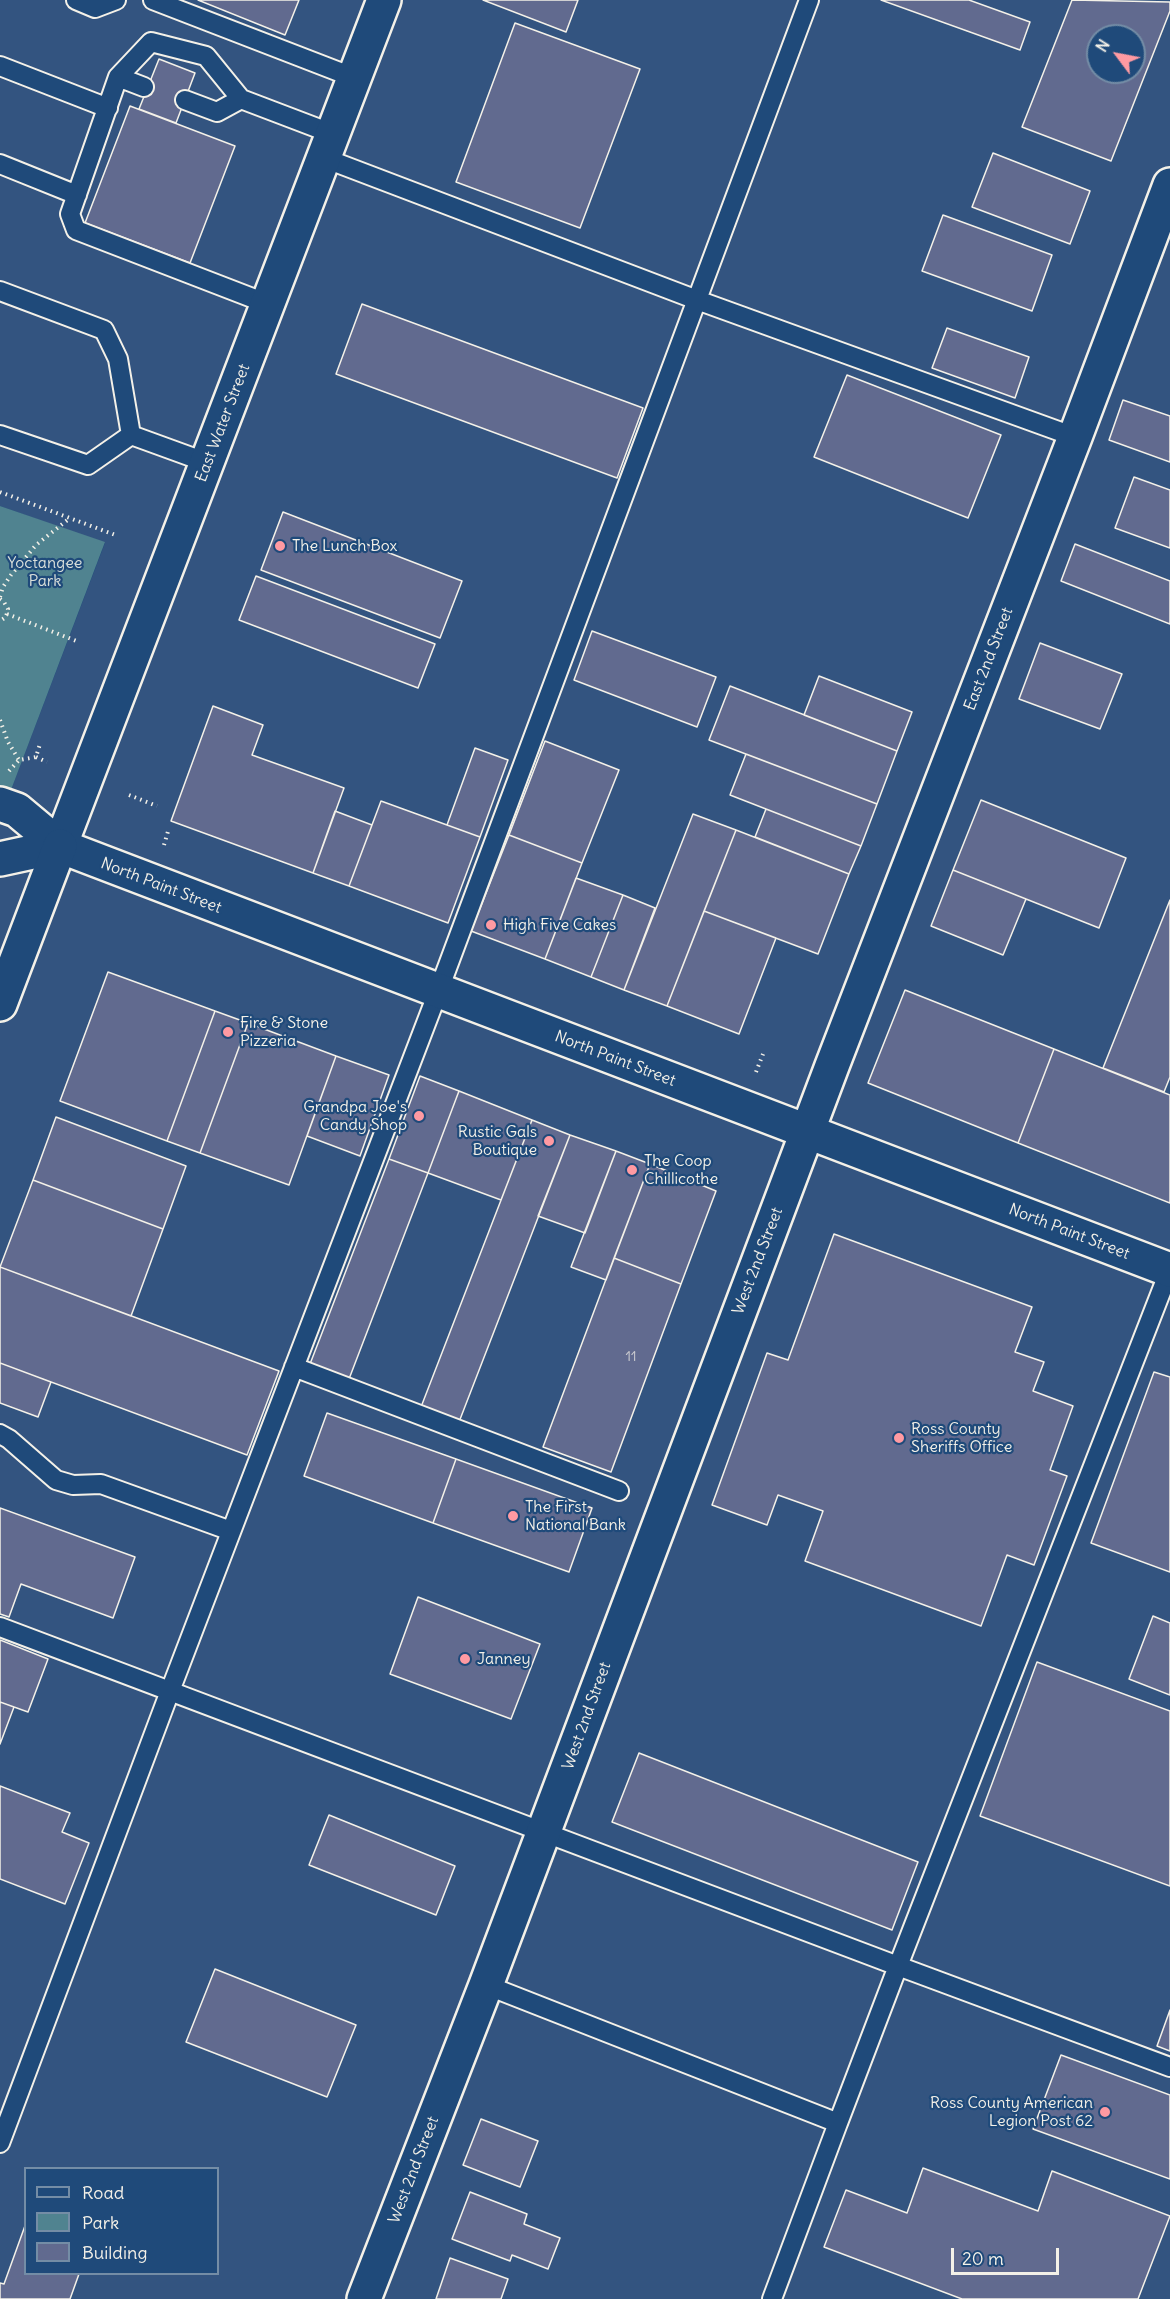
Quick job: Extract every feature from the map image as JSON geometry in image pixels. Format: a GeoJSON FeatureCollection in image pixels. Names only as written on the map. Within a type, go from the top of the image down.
{"type":"FeatureCollection","features":[{"type":"Feature","properties":{"kind":"street","name":"East Water Street"},"geometry":{"type":"LineString","coordinates":[[0,1004],[384,0]]}},
{"type":"Feature","properties":{"kind":"street","name":"East 2nd Street"},"geometry":{"type":"LineString","coordinates":[[806,1132],[1170,185]]}},
{"type":"Feature","properties":{"kind":"street","name":"North Paint Street"},"geometry":{"type":"LineString","coordinates":[[2,789],[17,810],[60,846],[1170,1270]]}},
{"type":"Feature","properties":{"kind":"street"},"geometry":{"type":"LineString","coordinates":[[0,859],[60,846]]}},
{"type":"Feature","properties":{"kind":"street","name":"West 2nd Street"},"geometry":{"type":"LineString","coordinates":[[364,2299],[486,1985],[806,1132]]}},
{"type":"Feature","properties":{"kind":"lane"},"geometry":{"type":"LineString","coordinates":[[76,0],[95,8],[116,0]]}},
{"type":"Feature","properties":{"kind":"lane"},"geometry":{"type":"LineString","coordinates":[[153,0],[355,78]]}},
{"type":"Feature","properties":{"kind":"lane"},"geometry":{"type":"LineString","coordinates":[[0,2143],[170,1691],[438,992],[809,0]]}},
{"type":"Feature","properties":{"kind":"lane"},"geometry":{"type":"LineString","coordinates":[[268,304],[76,230],[70,214],[118,77],[151,42],[206,56],[241,99],[328,146],[697,300],[1075,437]]}},
{"type":"Feature","properties":{"kind":"lane"},"geometry":{"type":"LineString","coordinates":[[0,66],[108,108]]}},
{"type":"Feature","properties":{"kind":"lane"},"geometry":{"type":"LineString","coordinates":[[118,77],[144,87]]}},
{"type":"Feature","properties":{"kind":"lane"},"geometry":{"type":"LineString","coordinates":[[185,100],[217,112],[241,99]]}},
{"type":"Feature","properties":{"kind":"lane"},"geometry":{"type":"LineString","coordinates":[[0,164],[77,195]]}},
{"type":"Feature","properties":{"kind":"lane"},"geometry":{"type":"LineString","coordinates":[[0,291],[104,330],[118,359],[131,435]]}},
{"type":"Feature","properties":{"kind":"lane"},"geometry":{"type":"LineString","coordinates":[[0,435],[88,465],[131,435]]}},
{"type":"Feature","properties":{"kind":"lane"},"geometry":{"type":"LineString","coordinates":[[131,435],[208,463]]}},
{"type":"Feature","properties":{"kind":"lane"},"geometry":{"type":"LineString","coordinates":[[772,2299],[898,1966],[1170,1270]]}},
{"type":"Feature","properties":{"kind":"lane"},"geometry":{"type":"LineString","coordinates":[[294,1367],[619,1491]]}},
{"type":"Feature","properties":{"kind":"lane"},"geometry":{"type":"LineString","coordinates":[[0,1434],[9,1438],[56,1480],[73,1485],[101,1484],[231,1532]]}},
{"type":"Feature","properties":{"kind":"lane"},"geometry":{"type":"LineString","coordinates":[[0,1627],[1170,2067]]}},
{"type":"Feature","properties":{"kind":"lane"},"geometry":{"type":"LineString","coordinates":[[486,1985],[838,2123]]}},
{"type":"Feature","properties":{"kind":"path"},"geometry":{"type":"LineString","coordinates":[[0,492],[118,536]]}},
{"type":"Feature","properties":{"kind":"path"},"geometry":{"type":"LineString","coordinates":[[0,621],[7,614],[7,605],[0,598],[3,587],[11,575],[36,546],[70,518]]}},
{"type":"Feature","properties":{"kind":"path"},"geometry":{"type":"LineString","coordinates":[[7,614],[79,642]]}},
{"type":"Feature","properties":{"kind":"path"},"geometry":{"type":"LineString","coordinates":[[0,720],[8,742],[20,760]]}},
{"type":"Feature","properties":{"kind":"path"},"geometry":{"type":"LineString","coordinates":[[36,757],[40,744]]}},
{"type":"Feature","properties":{"kind":"path"},"geometry":{"type":"LineString","coordinates":[[2,789],[20,760],[36,757],[47,762]]}},
{"type":"Feature","properties":{"kind":"path"},"geometry":{"type":"LineString","coordinates":[[129,795],[157,806]]}},
{"type":"Feature","properties":{"kind":"path"},"geometry":{"type":"LineString","coordinates":[[164,845],[169,828]]}},
{"type":"Feature","properties":{"kind":"path"},"geometry":{"type":"LineString","coordinates":[[756,1072],[763,1054]]}},
{"type":"Feature","properties":{"kind":"shaded area"},"geometry":{"type":"Polygon","coordinates":[[[0,0],[1170,0],[1170,2299],[0,2299],[0,819],[105,543],[0,506],[0,0]]]}},
{"type":"Feature","properties":{"kind":"green space","name":"Yoctangee Park"},"geometry":{"type":"Polygon","coordinates":[[[0,506],[105,542],[0,819],[0,506]]]}},
{"type":"Feature","properties":{"kind":"building"},"geometry":{"type":"Polygon","coordinates":[[[198,0],[299,0],[285,35],[198,0]]]}},
{"type":"Feature","properties":{"kind":"building"},"geometry":{"type":"Polygon","coordinates":[[[483,0],[578,0],[566,32],[483,0]]]}},
{"type":"Feature","properties":{"kind":"building"},"geometry":{"type":"Polygon","coordinates":[[[881,0],[969,0],[1030,22],[1020,50],[881,0]]]}},
{"type":"Feature","properties":{"kind":"building"},"geometry":{"type":"Polygon","coordinates":[[[1072,0],[1170,2],[1170,11],[1146,72],[1146,24],[1086,24],[1086,84],[1141,84],[1111,161],[1022,127],[1072,0]]]}},
{"type":"Feature","properties":{"kind":"building"},"geometry":{"type":"Polygon","coordinates":[[[515,23],[640,69],[580,228],[456,182],[515,23]]]}},
{"type":"Feature","properties":{"kind":"building"},"geometry":{"type":"Polygon","coordinates":[[[159,59],[195,73],[176,123],[139,109],[159,59]]]}},
{"type":"Feature","properties":{"kind":"building"},"geometry":{"type":"Polygon","coordinates":[[[130,106],[235,146],[190,263],[85,223],[130,106]]]}},
{"type":"Feature","properties":{"kind":"building"},"geometry":{"type":"Polygon","coordinates":[[[993,153],[1090,191],[1070,244],[972,207],[993,153]]]}},
{"type":"Feature","properties":{"kind":"building"},"geometry":{"type":"Polygon","coordinates":[[[943,215],[1052,255],[1032,311],[922,271],[943,215]]]}},
{"type":"Feature","properties":{"kind":"building"},"geometry":{"type":"Polygon","coordinates":[[[362,304],[643,408],[617,478],[336,374],[362,304]]]}},
{"type":"Feature","properties":{"kind":"building"},"geometry":{"type":"Polygon","coordinates":[[[947,328],[1029,357],[1015,398],[932,368],[947,328]]]}},
{"type":"Feature","properties":{"kind":"building"},"geometry":{"type":"Polygon","coordinates":[[[847,375],[1001,435],[968,518],[814,457],[847,375]]]}},
{"type":"Feature","properties":{"kind":"building"},"geometry":{"type":"Polygon","coordinates":[[[1123,400],[1170,416],[1170,462],[1109,440],[1123,400]]]}},
{"type":"Feature","properties":{"kind":"building"},"geometry":{"type":"Polygon","coordinates":[[[1134,477],[1170,490],[1170,548],[1115,528],[1134,477]]]}},
{"type":"Feature","properties":{"kind":"building"},"geometry":{"type":"Polygon","coordinates":[[[283,512],[462,581],[440,638],[261,570],[283,512]]]}},
{"type":"Feature","properties":{"kind":"building"},"geometry":{"type":"Polygon","coordinates":[[[1075,544],[1170,581],[1170,624],[1061,581],[1075,544]]]}},
{"type":"Feature","properties":{"kind":"building"},"geometry":{"type":"Polygon","coordinates":[[[256,576],[435,644],[418,688],[239,620],[256,576]]]}},
{"type":"Feature","properties":{"kind":"building"},"geometry":{"type":"Polygon","coordinates":[[[592,631],[716,677],[697,727],[574,680],[592,631]]]}},
{"type":"Feature","properties":{"kind":"building"},"geometry":{"type":"Polygon","coordinates":[[[1040,643],[1122,674],[1100,729],[1019,699],[1040,643]]]}},
{"type":"Feature","properties":{"kind":"building"},"geometry":{"type":"Polygon","coordinates":[[[819,676],[912,712],[897,751],[804,715],[819,676]]]}},
{"type":"Feature","properties":{"kind":"building"},"geometry":{"type":"Polygon","coordinates":[[[730,686],[897,751],[877,804],[709,740],[730,686]]]}},
{"type":"Feature","properties":{"kind":"building"},"geometry":{"type":"Polygon","coordinates":[[[213,706],[263,725],[252,755],[344,788],[313,873],[171,821],[213,706]]]}},
{"type":"Feature","properties":{"kind":"building"},"geometry":{"type":"Polygon","coordinates":[[[545,741],[619,770],[582,863],[509,835],[545,741]]]}},
{"type":"Feature","properties":{"kind":"building"},"geometry":{"type":"Polygon","coordinates":[[[475,748],[508,760],[480,837],[447,825],[475,748]]]}},
{"type":"Feature","properties":{"kind":"building"},"geometry":{"type":"Polygon","coordinates":[[[746,754],[877,804],[861,846],[730,795],[746,754]]]}},
{"type":"Feature","properties":{"kind":"building"},"geometry":{"type":"Polygon","coordinates":[[[981,800],[1126,858],[1099,928],[953,870],[981,800]]]}},
{"type":"Feature","properties":{"kind":"building"},"geometry":{"type":"Polygon","coordinates":[[[381,801],[480,837],[448,923],[349,886],[381,801]]]}},
{"type":"Feature","properties":{"kind":"building"},"geometry":{"type":"Polygon","coordinates":[[[766,809],[861,846],[849,874],[755,837],[766,809]]]}},
{"type":"Feature","properties":{"kind":"building"},"geometry":{"type":"Polygon","coordinates":[[[335,811],[372,825],[349,886],[313,873],[335,811]]]}},
{"type":"Feature","properties":{"kind":"building"},"geometry":{"type":"Polygon","coordinates":[[[693,814],[736,830],[667,1006],[624,990],[693,814]]]}},
{"type":"Feature","properties":{"kind":"building"},"geometry":{"type":"Polygon","coordinates":[[[736,830],[849,874],[818,954],[704,911],[736,830]]]}},
{"type":"Feature","properties":{"kind":"building"},"geometry":{"type":"Polygon","coordinates":[[[509,835],[582,863],[545,959],[471,931],[509,835]]]}},
{"type":"Feature","properties":{"kind":"building"},"geometry":{"type":"Polygon","coordinates":[[[953,870],[1026,899],[1003,955],[931,926],[953,870]]]}},
{"type":"Feature","properties":{"kind":"building"},"geometry":{"type":"Polygon","coordinates":[[[576,878],[623,895],[591,977],[545,959],[576,878]]]}},
{"type":"Feature","properties":{"kind":"building"},"geometry":{"type":"Polygon","coordinates":[[[623,895],[655,908],[624,990],[591,977],[623,895]]]}},
{"type":"Feature","properties":{"kind":"building"},"geometry":{"type":"Polygon","coordinates":[[[1170,900],[1170,1077],[1164,1092],[1103,1068],[1170,900]]]}},
{"type":"Feature","properties":{"kind":"building"},"geometry":{"type":"Polygon","coordinates":[[[704,911],[776,938],[739,1034],[667,1006],[704,911]]]}},
{"type":"Feature","properties":{"kind":"building"},"geometry":{"type":"Polygon","coordinates":[[[108,972],[215,1011],[167,1141],[60,1101],[108,972]]]}},
{"type":"Feature","properties":{"kind":"building"},"geometry":{"type":"Polygon","coordinates":[[[905,990],[1054,1049],[1018,1143],[868,1083],[905,990]]]}},
{"type":"Feature","properties":{"kind":"building"},"geometry":{"type":"Polygon","coordinates":[[[215,1011],[248,1023],[200,1153],[167,1141],[215,1011]]]}},
{"type":"Feature","properties":{"kind":"building"},"geometry":{"type":"Polygon","coordinates":[[[248,1023],[336,1056],[289,1185],[200,1153],[248,1023]]]}},
{"type":"Feature","properties":{"kind":"building"},"geometry":{"type":"Polygon","coordinates":[[[1054,1049],[1170,1095],[1170,1203],[1018,1143],[1054,1049]]]}},
{"type":"Feature","properties":{"kind":"building"},"geometry":{"type":"Polygon","coordinates":[[[336,1056],[389,1075],[360,1156],[307,1136],[336,1056]]]}},
{"type":"Feature","properties":{"kind":"building"},"geometry":{"type":"Polygon","coordinates":[[[420,1076],[459,1091],[428,1173],[389,1159],[420,1076]]]}},
{"type":"Feature","properties":{"kind":"building"},"geometry":{"type":"Polygon","coordinates":[[[459,1091],[532,1120],[501,1200],[428,1173],[459,1091]]]}},
{"type":"Feature","properties":{"kind":"building"},"geometry":{"type":"Polygon","coordinates":[[[56,1117],[186,1166],[163,1229],[33,1180],[56,1117]]]}},
{"type":"Feature","properties":{"kind":"building"},"geometry":{"type":"Polygon","coordinates":[[[532,1120],[570,1135],[459,1422],[421,1407],[532,1120]]]}},
{"type":"Feature","properties":{"kind":"building"},"geometry":{"type":"Polygon","coordinates":[[[570,1135],[616,1151],[585,1233],[538,1216],[570,1135]]]}},
{"type":"Feature","properties":{"kind":"building"},"geometry":{"type":"Polygon","coordinates":[[[616,1151],[650,1164],[606,1280],[571,1267],[616,1151]]]}},
{"type":"Feature","properties":{"kind":"building"},"geometry":{"type":"Polygon","coordinates":[[[389,1159],[428,1173],[349,1379],[310,1364],[389,1159]]]}},
{"type":"Feature","properties":{"kind":"building"},"geometry":{"type":"Polygon","coordinates":[[[650,1164],[716,1191],[681,1284],[614,1258],[650,1164]]]}},
{"type":"Feature","properties":{"kind":"building"},"geometry":{"type":"Polygon","coordinates":[[[33,1180],[163,1229],[131,1316],[0,1267],[33,1180]]]}},
{"type":"Feature","properties":{"kind":"building","name":"Ross County Sheriffs Office"},"geometry":{"type":"Polygon","coordinates":[[[834,1234],[1032,1307],[1015,1352],[1044,1362],[1033,1391],[1073,1406],[1050,1470],[1067,1476],[1034,1565],[1007,1555],[981,1626],[805,1561],[823,1511],[778,1495],[767,1525],[712,1505],[767,1353],[788,1360],[834,1234]]]}},
{"type":"Feature","properties":{"kind":"building"},"geometry":{"type":"Polygon","coordinates":[[[614,1258],[681,1284],[611,1472],[543,1447],[614,1258]]]}},
{"type":"Feature","properties":{"kind":"building"},"geometry":{"type":"Polygon","coordinates":[[[0,1267],[279,1371],[247,1455],[0,1363],[0,1267]]]}},
{"type":"Feature","properties":{"kind":"building"},"geometry":{"type":"Polygon","coordinates":[[[0,1363],[51,1382],[38,1417],[0,1403],[0,1363]]]}},
{"type":"Feature","properties":{"kind":"building"},"geometry":{"type":"Polygon","coordinates":[[[1154,1372],[1170,1377],[1170,1572],[1091,1543],[1154,1372]]]}},
{"type":"Feature","properties":{"kind":"building"},"geometry":{"type":"Polygon","coordinates":[[[327,1413],[456,1459],[433,1523],[304,1476],[327,1413]]]}},
{"type":"Feature","properties":{"kind":"building","name":"The First National Bank"},"geometry":{"type":"Polygon","coordinates":[[[456,1459],[592,1508],[569,1572],[433,1523],[456,1459]]]}},
{"type":"Feature","properties":{"kind":"building"},"geometry":{"type":"Polygon","coordinates":[[[0,1508],[135,1557],[113,1618],[21,1584],[9,1617],[0,1614],[0,1508]]]}},
{"type":"Feature","properties":{"kind":"building","name":"Janney"},"geometry":{"type":"Polygon","coordinates":[[[418,1597],[540,1644],[511,1719],[390,1674],[418,1597]]]}},
{"type":"Feature","properties":{"kind":"building"},"geometry":{"type":"Polygon","coordinates":[[[1153,1616],[1170,1623],[1170,1695],[1129,1679],[1153,1616]]]}},
{"type":"Feature","properties":{"kind":"building"},"geometry":{"type":"Polygon","coordinates":[[[0,1640],[48,1659],[28,1712],[0,1702],[0,1640]]]}},
{"type":"Feature","properties":{"kind":"building"},"geometry":{"type":"Polygon","coordinates":[[[1037,1662],[1170,1711],[1170,1886],[980,1816],[1037,1662]]]}},
{"type":"Feature","properties":{"kind":"building"},"geometry":{"type":"Polygon","coordinates":[[[0,1702],[14,1707],[0,1744],[0,1702]]]}},
{"type":"Feature","properties":{"kind":"building"},"geometry":{"type":"Polygon","coordinates":[[[639,1753],[918,1862],[892,1930],[612,1822],[639,1753]]]}},
{"type":"Feature","properties":{"kind":"building"},"geometry":{"type":"Polygon","coordinates":[[[0,1786],[70,1813],[62,1832],[89,1843],[65,1904],[0,1879],[0,1786]]]}},
{"type":"Feature","properties":{"kind":"building"},"geometry":{"type":"Polygon","coordinates":[[[329,1815],[455,1866],[436,1915],[309,1865],[329,1815]]]}},
{"type":"Feature","properties":{"kind":"building"},"geometry":{"type":"Polygon","coordinates":[[[215,1969],[356,2025],[327,2097],[186,2042],[215,1969]]]}},
{"type":"Feature","properties":{"kind":"building"},"geometry":{"type":"Polygon","coordinates":[[[1170,2010],[1170,2051],[1157,2046],[1170,2010]]]}},
{"type":"Feature","properties":{"kind":"building","name":"Ross County American Legion Post 62"},"geometry":{"type":"Polygon","coordinates":[[[1061,2055],[1170,2095],[1170,2179],[1033,2129],[1061,2055]]]}},
{"type":"Feature","properties":{"kind":"building"},"geometry":{"type":"Polygon","coordinates":[[[481,2119],[538,2141],[520,2187],[463,2165],[481,2119]]]}},
{"type":"Feature","properties":{"kind":"building"},"geometry":{"type":"Polygon","coordinates":[[[923,2168],[1038,2211],[1052,2171],[1170,2216],[1138,2299],[962,2299],[824,2247],[846,2190],[907,2213],[923,2168]]]}},
{"type":"Feature","properties":{"kind":"building"},"geometry":{"type":"Polygon","coordinates":[[[470,2192],[527,2214],[524,2224],[560,2238],[548,2269],[512,2255],[510,2261],[452,2239],[470,2192]]]}},
{"type":"Feature","properties":{"kind":"building"},"geometry":{"type":"Polygon","coordinates":[[[24,2229],[24,2275],[79,2275],[70,2299],[0,2299],[0,2283],[4,2284],[24,2229]]]}},
{"type":"Feature","properties":{"kind":"building"},"geometry":{"type":"Polygon","coordinates":[[[450,2258],[508,2279],[501,2299],[436,2299],[450,2258]]]}},
{"type":"Feature","properties":{"kind":"place","name":"The Lunch Box"},"geometry":{"type":"Point","coordinates":[280,546]}},
{"type":"Feature","properties":{"kind":"place","name":"High Five Cakes"},"geometry":{"type":"Point","coordinates":[491,925]}},
{"type":"Feature","properties":{"kind":"place","name":"Fire & Stone Pizzeria"},"geometry":{"type":"Point","coordinates":[228,1032]}},
{"type":"Feature","properties":{"kind":"place","name":"Grandpa Joe's Candy Shop"},"geometry":{"type":"Point","coordinates":[419,1116]}},
{"type":"Feature","properties":{"kind":"place","name":"Rustic Gals Boutique"},"geometry":{"type":"Point","coordinates":[549,1141]}},
{"type":"Feature","properties":{"kind":"place","name":"The Coop Chillicothe"},"geometry":{"type":"Point","coordinates":[632,1170]}},
{"type":"Feature","properties":{"kind":"place","name":"Ross County Sheriffs Office"},"geometry":{"type":"Point","coordinates":[899,1438]}},
{"type":"Feature","properties":{"kind":"place","name":"The First National Bank"},"geometry":{"type":"Point","coordinates":[513,1516]}},
{"type":"Feature","properties":{"kind":"place","name":"Janney"},"geometry":{"type":"Point","coordinates":[465,1659]}},
{"type":"Feature","properties":{"kind":"place","name":"Ross County American Legion Post 62"},"geometry":{"type":"Point","coordinates":[1105,2112]}}]}
